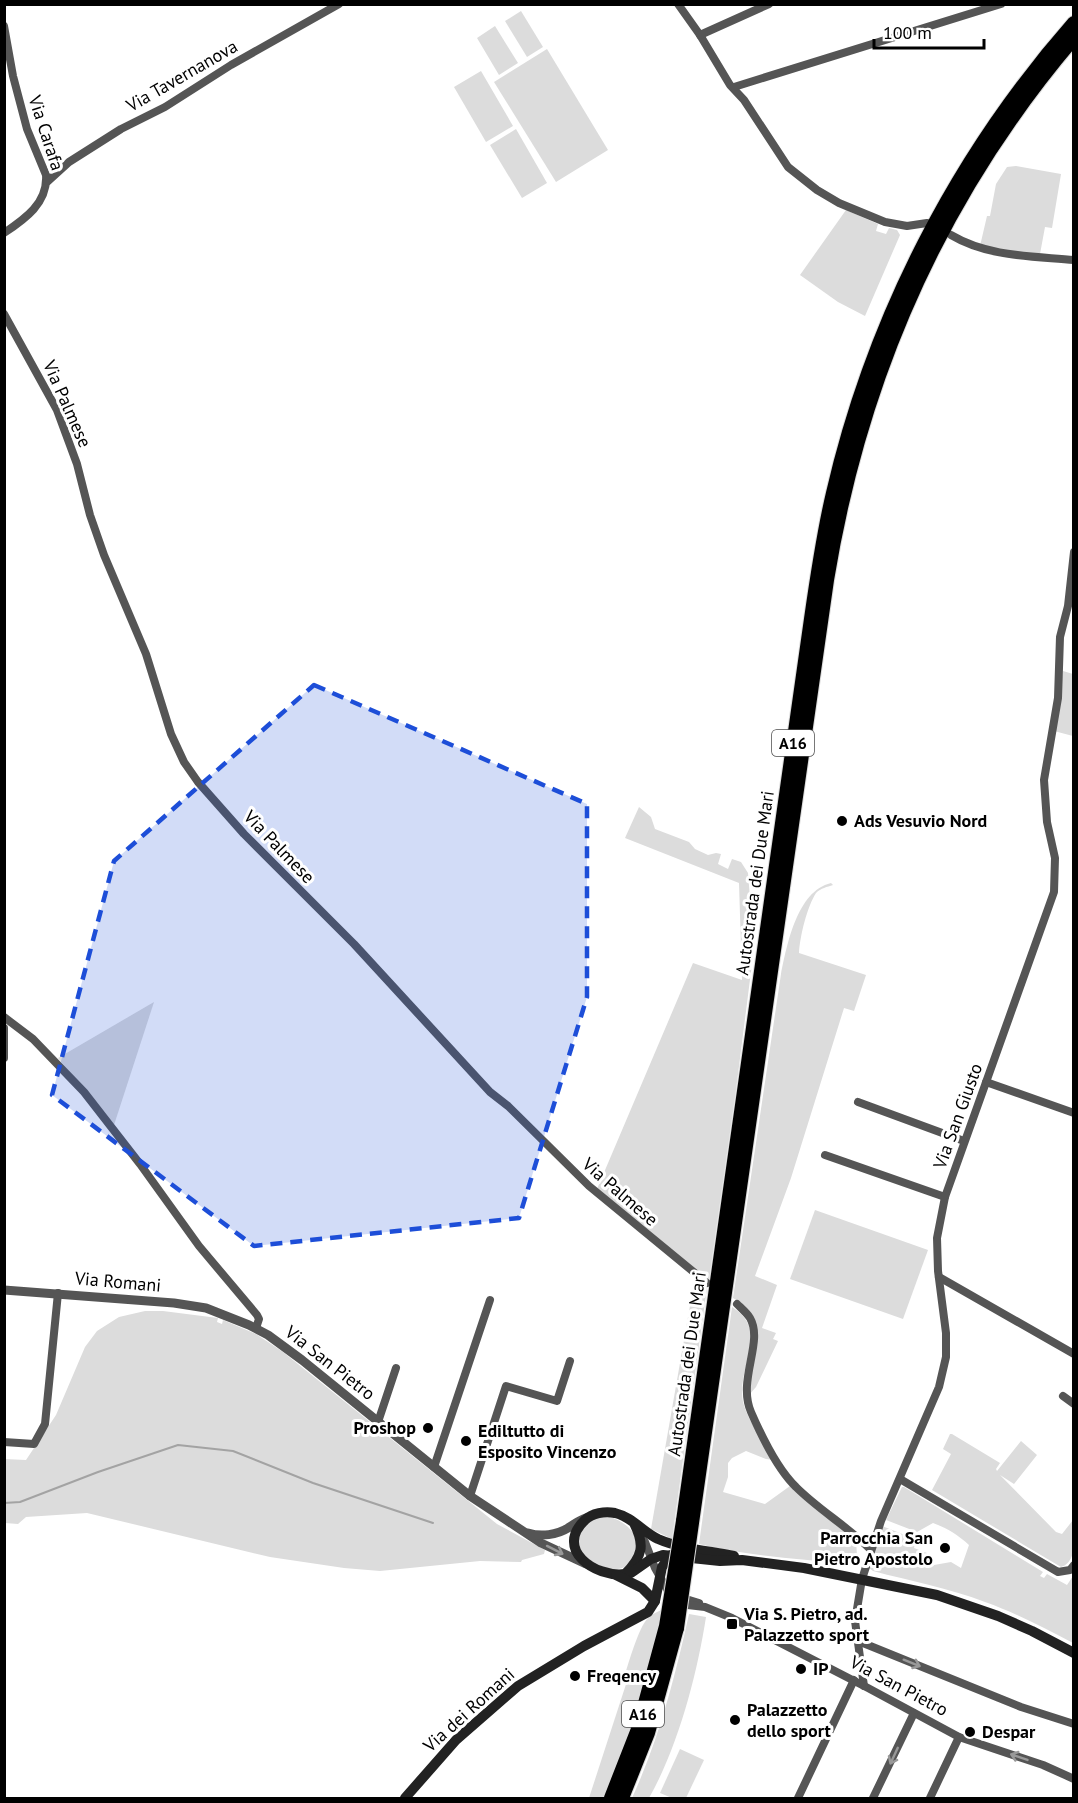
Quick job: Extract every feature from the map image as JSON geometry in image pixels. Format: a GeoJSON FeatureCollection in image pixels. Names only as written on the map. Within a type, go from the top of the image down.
{"type":"FeatureCollection","features":[{"type":"Feature","properties":{"kind":"highway","name":"Autostrada dei Due Mari"},"geometry":{"type":"LineString","coordinates":[[622,1798],[648,1733],[670,1656],[678,1618],[688,1522],[809,631],[823,540],[841,460],[873,359],[904,284],[926,239],[992,128],[1027,80],[1074,23]]}},
{"type":"Feature","properties":{"kind":"highway","name":"Autostrada dei Due Mari"},"geometry":{"type":"LineString","coordinates":[[611,1798],[638,1729],[657,1663],[688,1522],[826,580],[851,463],[882,363],[930,253],[968,184],[995,142],[1035,86],[1074,38]]}},
{"type":"Feature","properties":{"kind":"main road"},"geometry":{"type":"LineString","coordinates":[[655,1601],[642,1588],[620,1575],[586,1564],[579,1558],[574,1543],[576,1533],[586,1518],[608,1512],[616,1513],[651,1536],[670,1544],[735,1556],[742,1560]]}},
{"type":"Feature","properties":{"kind":"main road"},"geometry":{"type":"LineString","coordinates":[[620,1575],[637,1559],[640,1552],[641,1537],[634,1523]]}},
{"type":"Feature","properties":{"kind":"main road"},"geometry":{"type":"LineString","coordinates":[[620,1575],[631,1573],[651,1559],[663,1555],[720,1561],[742,1560],[804,1568],[938,1595],[998,1616],[1074,1653]]}},
{"type":"Feature","properties":{"kind":"main road"},"geometry":{"type":"LineString","coordinates":[[655,1601],[660,1576],[666,1560],[671,1555]]}},
{"type":"Feature","properties":{"kind":"main road","name":"Via dei Romani"},"geometry":{"type":"LineString","coordinates":[[405,1798],[456,1740],[518,1686],[584,1646],[645,1614],[655,1601]]}},
{"type":"Feature","properties":{"kind":"street","name":"Via Tavernanova"},"geometry":{"type":"LineString","coordinates":[[47,182],[69,162],[120,129],[165,107],[231,65],[339,4]]}},
{"type":"Feature","properties":{"kind":"street"},"geometry":{"type":"LineString","coordinates":[[678,4],[788,167],[839,203],[885,222],[907,226],[927,223]]}},
{"type":"Feature","properties":{"kind":"street"},"geometry":{"type":"LineString","coordinates":[[700,35],[769,4]]}},
{"type":"Feature","properties":{"kind":"street"},"geometry":{"type":"LineString","coordinates":[[734,87],[1001,4]]}},
{"type":"Feature","properties":{"kind":"street","name":"Via Carafa"},"geometry":{"type":"LineString","coordinates":[[4,26],[13,76],[27,129],[47,182],[43,195],[33,210],[4,233]]}},
{"type":"Feature","properties":{"kind":"street"},"geometry":{"type":"LineString","coordinates":[[951,236],[980,249],[1074,260]]}},
{"type":"Feature","properties":{"kind":"street","name":"Via Palmese"},"geometry":{"type":"LineString","coordinates":[[4,314],[57,410],[77,464],[90,515],[104,555],[146,654],[171,734],[184,762],[198,782],[244,834],[354,944],[490,1092],[508,1106],[589,1186],[707,1283]]}},
{"type":"Feature","properties":{"kind":"street","name":"Via San Giusto"},"geometry":{"type":"LineString","coordinates":[[864,1686],[855,1616],[862,1579],[870,1549],[943,1374],[946,1357],[946,1333],[937,1238],[945,1197],[1054,892],[1055,858],[1047,822],[1044,780],[1058,698],[1060,637],[1068,606],[1074,552]]}},
{"type":"Feature","properties":{"kind":"street"},"geometry":{"type":"LineString","coordinates":[[4,1017],[33,1039],[84,1092],[199,1246],[257,1315],[259,1319],[256,1328]]}},
{"type":"Feature","properties":{"kind":"street"},"geometry":{"type":"LineString","coordinates":[[4,1028],[4,1058]]}},
{"type":"Feature","properties":{"kind":"street"},"geometry":{"type":"LineString","coordinates":[[986,1082],[1074,1113]]}},
{"type":"Feature","properties":{"kind":"street"},"geometry":{"type":"LineString","coordinates":[[858,1102],[964,1141]]}},
{"type":"Feature","properties":{"kind":"street"},"geometry":{"type":"LineString","coordinates":[[825,1155],[945,1197]]}},
{"type":"Feature","properties":{"kind":"street"},"geometry":{"type":"LineString","coordinates":[[939,1277],[1074,1354]]}},
{"type":"Feature","properties":{"kind":"street","name":"Via Romani"},"geometry":{"type":"LineString","coordinates":[[4,1290],[174,1303],[206,1308],[228,1316]]}},
{"type":"Feature","properties":{"kind":"street"},"geometry":{"type":"LineString","coordinates":[[4,1442],[34,1444],[45,1424],[58,1293]]}},
{"type":"Feature","properties":{"kind":"street"},"geometry":{"type":"LineString","coordinates":[[434,1467],[490,1300]]}},
{"type":"Feature","properties":{"kind":"street"},"geometry":{"type":"LineString","coordinates":[[737,1304],[749,1317],[755,1333],[745,1386],[748,1404],[777,1462],[794,1486],[870,1549]]}},
{"type":"Feature","properties":{"kind":"street","name":"Via San Pietro"},"geometry":{"type":"LineString","coordinates":[[228,1316],[256,1328],[302,1360],[470,1496],[541,1543],[586,1564]]}},
{"type":"Feature","properties":{"kind":"street"},"geometry":{"type":"LineString","coordinates":[[470,1496],[506,1386],[557,1401],[570,1361]]}},
{"type":"Feature","properties":{"kind":"street"},"geometry":{"type":"LineString","coordinates":[[378,1422],[396,1368]]}},
{"type":"Feature","properties":{"kind":"street"},"geometry":{"type":"LineString","coordinates":[[1063,1396],[1074,1404]]}},
{"type":"Feature","properties":{"kind":"street"},"geometry":{"type":"LineString","coordinates":[[900,1479],[1058,1572],[1070,1570],[1074,1565]]}},
{"type":"Feature","properties":{"kind":"street"},"geometry":{"type":"LineString","coordinates":[[526,1533],[542,1536],[562,1532],[586,1518]]}},
{"type":"Feature","properties":{"kind":"street"},"geometry":{"type":"LineString","coordinates":[[641,1537],[668,1591],[705,1607]]}},
{"type":"Feature","properties":{"kind":"street","name":"Via San Pietro"},"geometry":{"type":"LineString","coordinates":[[655,1601],[705,1607],[732,1618],[959,1737],[1043,1765],[1074,1779]]}},
{"type":"Feature","properties":{"kind":"street"},"geometry":{"type":"LineString","coordinates":[[858,1641],[1021,1707],[1074,1724]]}},
{"type":"Feature","properties":{"kind":"street"},"geometry":{"type":"LineString","coordinates":[[798,1798],[854,1680]]}},
{"type":"Feature","properties":{"kind":"street"},"geometry":{"type":"LineString","coordinates":[[873,1798],[914,1713]]}},
{"type":"Feature","properties":{"kind":"street"},"geometry":{"type":"LineString","coordinates":[[930,1798],[959,1737]]}},
{"type":"Feature","properties":{"kind":"highlighted area"},"geometry":{"type":"Polygon","coordinates":[[[314,685],[587,804],[587,997],[519,1218],[254,1246],[52,1095],[114,861],[314,685]]]}},
{"type":"Feature","properties":{"kind":"shaded area"},"geometry":{"type":"Polygon","coordinates":[[[521,11],[543,47],[527,57],[505,21],[521,11]]]}},
{"type":"Feature","properties":{"kind":"shaded area"},"geometry":{"type":"Polygon","coordinates":[[[495,26],[518,63],[499,75],[477,38],[495,26]]]}},
{"type":"Feature","properties":{"kind":"shaded area"},"geometry":{"type":"Polygon","coordinates":[[[547,49],[608,150],[556,182],[494,82],[547,49]]]}},
{"type":"Feature","properties":{"kind":"shaded area"},"geometry":{"type":"Polygon","coordinates":[[[481,71],[513,126],[486,142],[454,87],[481,71]]]}},
{"type":"Feature","properties":{"kind":"shaded area"},"geometry":{"type":"Polygon","coordinates":[[[516,129],[547,183],[522,198],[490,145],[516,129]]]}},
{"type":"Feature","properties":{"kind":"shaded area"},"geometry":{"type":"Polygon","coordinates":[[[1016,166],[1061,174],[1052,228],[1045,227],[1040,254],[980,246],[987,216],[990,216],[996,184],[1007,167],[1016,166]]]}},
{"type":"Feature","properties":{"kind":"shaded area"},"geometry":{"type":"Polygon","coordinates":[[[846,210],[878,224],[876,231],[886,234],[889,228],[897,230],[900,235],[865,316],[838,302],[800,275],[846,210]]]}},
{"type":"Feature","properties":{"kind":"shaded area"},"geometry":{"type":"Polygon","coordinates":[[[1063,671],[1073,674],[1073,736],[1054,731],[1063,671]]]}},
{"type":"Feature","properties":{"kind":"shaded area"},"geometry":{"type":"Polygon","coordinates":[[[639,807],[651,817],[655,829],[689,842],[695,849],[708,855],[721,854],[718,864],[728,869],[732,859],[741,862],[748,873],[754,948],[709,1280],[597,1189],[693,963],[742,980],[739,883],[625,838],[639,807]]]}},
{"type":"Feature","properties":{"kind":"shaded area"},"geometry":{"type":"Polygon","coordinates":[[[831,883],[833,885],[820,890],[813,899],[804,922],[799,953],[866,975],[854,1011],[844,1008],[791,1178],[755,1276],[777,1285],[762,1328],[776,1333],[773,1339],[778,1341],[756,1387],[749,1395],[754,1349],[753,1324],[745,1306],[733,1298],[781,974],[790,935],[802,908],[819,888],[831,883]]]}},
{"type":"Feature","properties":{"kind":"shaded area"},"geometry":{"type":"Polygon","coordinates":[[[154,1002],[114,1125],[58,1058],[154,1002]]]}},
{"type":"Feature","properties":{"kind":"shaded area"},"geometry":{"type":"Polygon","coordinates":[[[815,1210],[928,1250],[903,1319],[790,1279],[815,1210]]]}},
{"type":"Feature","properties":{"kind":"shaded area"},"geometry":{"type":"Polygon","coordinates":[[[702,1284],[707,1288],[672,1539],[651,1529],[691,1300],[694,1292],[702,1284]]]}},
{"type":"Feature","properties":{"kind":"shaded area"},"geometry":{"type":"Polygon","coordinates":[[[732,1307],[743,1317],[749,1327],[751,1338],[742,1389],[743,1402],[752,1424],[774,1460],[746,1451],[732,1458],[728,1463],[728,1477],[723,1492],[765,1504],[790,1486],[856,1541],[857,1555],[847,1564],[754,1554],[699,1544],[732,1307]]]}},
{"type":"Feature","properties":{"kind":"shaded area"},"geometry":{"type":"Polygon","coordinates":[[[145,1311],[218,1318],[217,1322],[222,1324],[223,1320],[256,1334],[283,1352],[497,1524],[545,1550],[544,1554],[521,1562],[480,1561],[380,1571],[270,1557],[87,1513],[26,1517],[18,1524],[5,1523],[4,1459],[26,1460],[56,1415],[85,1347],[97,1331],[119,1317],[145,1311]]]}},
{"type":"Feature","properties":{"kind":"shaded area"},"geometry":{"type":"Polygon","coordinates":[[[950,1434],[1000,1463],[997,1471],[1021,1441],[1037,1455],[1014,1484],[1000,1475],[1056,1532],[1062,1534],[1073,1520],[1073,1554],[1066,1564],[1061,1567],[932,1490],[951,1454],[943,1449],[950,1434]]]}},
{"type":"Feature","properties":{"kind":"shaded area"},"geometry":{"type":"Polygon","coordinates":[[[902,1487],[1043,1572],[1040,1576],[1044,1578],[1047,1574],[1067,1585],[1073,1576],[1073,1643],[985,1602],[869,1568],[882,1526],[915,1539],[914,1548],[927,1553],[934,1565],[951,1562],[961,1568],[969,1545],[952,1532],[933,1523],[917,1532],[886,1520],[902,1487]]]}},
{"type":"Feature","properties":{"kind":"shaded area"},"geometry":{"type":"Polygon","coordinates":[[[610,1517],[623,1523],[633,1532],[637,1544],[633,1558],[625,1567],[618,1569],[602,1567],[580,1553],[577,1534],[592,1519],[610,1517]]]}},
{"type":"Feature","properties":{"kind":"shaded area"},"geometry":{"type":"Polygon","coordinates":[[[664,1609],[635,1721],[604,1798],[589,1798],[629,1675],[626,1671],[636,1642],[646,1620],[664,1609]]]}},
{"type":"Feature","properties":{"kind":"shaded area"},"geometry":{"type":"Polygon","coordinates":[[[689,1614],[706,1617],[685,1710],[669,1756],[649,1798],[632,1798],[642,1776],[665,1708],[689,1614]]]}},
{"type":"Feature","properties":{"kind":"shaded area"},"geometry":{"type":"Polygon","coordinates":[[[680,1749],[704,1760],[686,1798],[672,1798],[660,1793],[680,1749]]]}},
{"type":"Feature","properties":{"kind":"waterway"},"geometry":{"type":"LineString","coordinates":[[4,1503],[20,1502],[178,1445],[233,1451],[313,1483],[433,1523]]}},
{"type":"Feature","properties":{"kind":"place","name":"Ads Vesuvio Nord"},"geometry":{"type":"Point","coordinates":[842,821]}},
{"type":"Feature","properties":{"kind":"place","name":"Proshop"},"geometry":{"type":"Point","coordinates":[428,1428]}},
{"type":"Feature","properties":{"kind":"place","name":"Ediltutto di Esposito Vincenzo"},"geometry":{"type":"Point","coordinates":[466,1441]}},
{"type":"Feature","properties":{"kind":"place","name":"Parrocchia San Pietro Apostolo"},"geometry":{"type":"Point","coordinates":[945,1548]}},
{"type":"Feature","properties":{"kind":"place","name":"Via S. Pietro, ad. Palazzetto sport"},"geometry":{"type":"Point","coordinates":[732,1624]}},
{"type":"Feature","properties":{"kind":"place","name":"IP"},"geometry":{"type":"Point","coordinates":[801,1669]}},
{"type":"Feature","properties":{"kind":"place","name":"Freqency"},"geometry":{"type":"Point","coordinates":[575,1676]}},
{"type":"Feature","properties":{"kind":"place","name":"Palazzetto dello sport"},"geometry":{"type":"Point","coordinates":[735,1720]}},
{"type":"Feature","properties":{"kind":"place","name":"Despar"},"geometry":{"type":"Point","coordinates":[970,1732]}}]}
